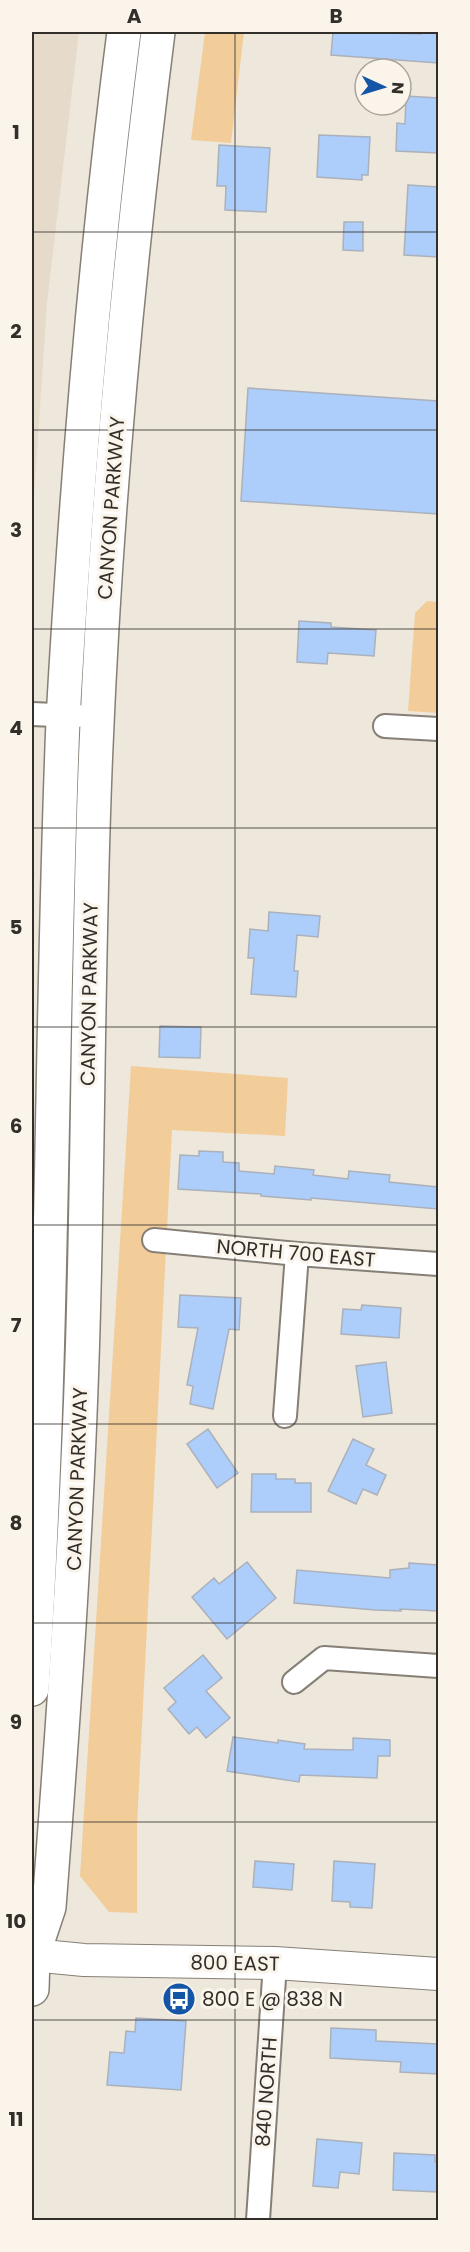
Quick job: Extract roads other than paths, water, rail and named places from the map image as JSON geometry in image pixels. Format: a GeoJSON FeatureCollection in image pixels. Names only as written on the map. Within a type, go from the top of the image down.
{"type":"FeatureCollection","features":[{"type":"Feature","properties":{"kind":"highway","name":"CANYON PARKWAY"},"geometry":{"type":"LineString","coordinates":[[32,1689],[49,1348],[59,838],[47,715],[124,32]]}},
{"type":"Feature","properties":{"kind":"highway","name":"CANYON PARKWAY"},"geometry":{"type":"LineString","coordinates":[[32,1989],[32,1954],[49,1907],[73,1587],[82,1360],[97,717],[124,324],[158,32]]}},
{"type":"Feature","properties":{"kind":"main road","name":"800 EAST"},"geometry":{"type":"LineString","coordinates":[[32,1954],[84,1960],[274,1963],[438,1974]]}},
{"type":"Feature","properties":{"kind":"street"},"geometry":{"type":"LineString","coordinates":[[47,715],[97,717]]}},
{"type":"Feature","properties":{"kind":"street"},"geometry":{"type":"LineString","coordinates":[[385,726],[438,729]]}},
{"type":"Feature","properties":{"kind":"street","name":"NORTH 700 EAST"},"geometry":{"type":"LineString","coordinates":[[154,1240],[297,1254],[438,1264]]}},
{"type":"Feature","properties":{"kind":"street"},"geometry":{"type":"LineString","coordinates":[[285,1416],[297,1254]]}},
{"type":"Feature","properties":{"kind":"street"},"geometry":{"type":"LineString","coordinates":[[294,1682],[324,1658],[438,1666]]}},
{"type":"Feature","properties":{"kind":"street","name":"840 NORTH"},"geometry":{"type":"LineString","coordinates":[[258,2220],[274,1963]]}},
{"type":"Feature","properties":{"kind":"place","name":"800 E @ 838 N"},"geometry":{"type":"Point","coordinates":[179,1999]}}]}
